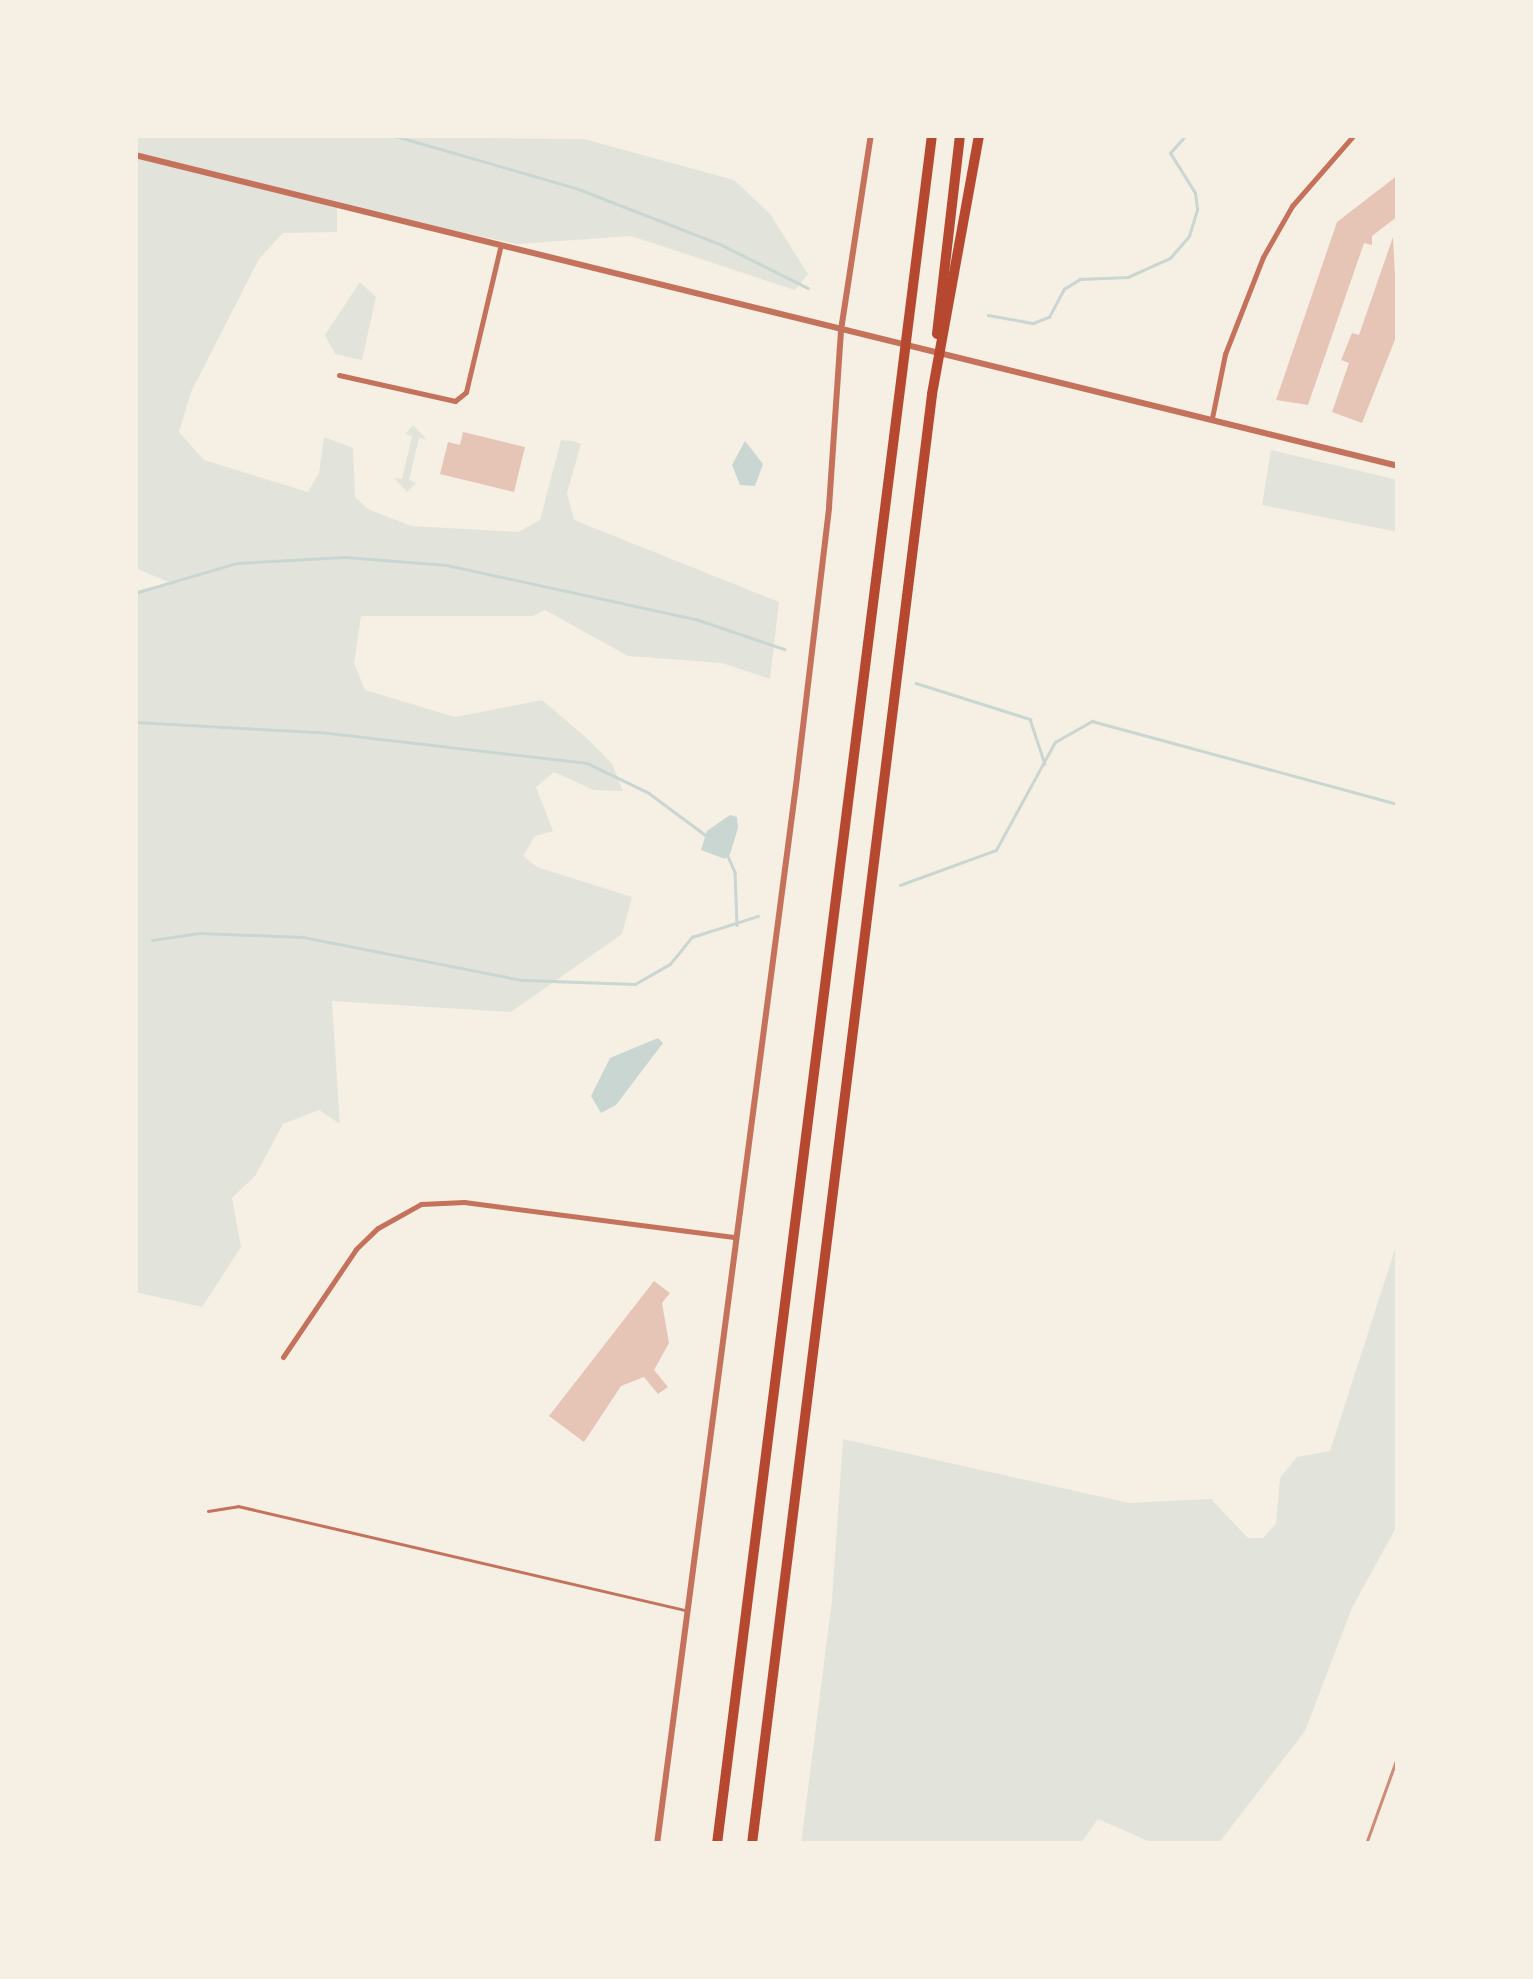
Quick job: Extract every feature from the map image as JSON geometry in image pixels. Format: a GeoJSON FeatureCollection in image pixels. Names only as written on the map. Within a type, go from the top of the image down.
{"type":"FeatureCollection","features":[{"type":"Feature","properties":{"kind":"highway"},"geometry":{"type":"LineString","coordinates":[[717,1844],[932,135]]}},
{"type":"Feature","properties":{"kind":"highway"},"geometry":{"type":"LineString","coordinates":[[752,1844],[932,394],[960,135]]}},
{"type":"Feature","properties":{"kind":"highway"},"geometry":{"type":"LineString","coordinates":[[932,394],[979,135]]}},
{"type":"Feature","properties":{"kind":"street"},"geometry":{"type":"LineString","coordinates":[[657,1844],[829,507],[841,330],[871,135]]}},
{"type":"Feature","properties":{"kind":"street"},"geometry":{"type":"LineString","coordinates":[[1212,418],[1224,354],[1263,257],[1292,206],[1354,135]]}},
{"type":"Feature","properties":{"kind":"street"},"geometry":{"type":"LineString","coordinates":[[135,156],[1398,466]]}},
{"type":"Feature","properties":{"kind":"street"},"geometry":{"type":"LineString","coordinates":[[340,374],[455,401],[466,392],[500,248]]}},
{"type":"Feature","properties":{"kind":"street"},"geometry":{"type":"LineString","coordinates":[[283,1357],[356,1249],[378,1228],[421,1204],[464,1202],[734,1238]]}},
{"type":"Feature","properties":{"kind":"lane"},"geometry":{"type":"LineString","coordinates":[[208,1511],[238,1506],[687,1610]]}},
{"type":"Feature","properties":{"kind":"shaded area"},"geometry":{"type":"Polygon","coordinates":[[[135,135],[584,139],[734,180],[770,214],[808,274],[795,290],[631,236],[517,244],[337,206],[337,232],[283,233],[259,259],[191,392],[179,432],[204,460],[308,492],[319,473],[324,437],[353,448],[355,497],[368,509],[411,526],[518,532],[540,520],[561,440],[573,441],[581,444],[567,493],[574,520],[779,602],[770,679],[722,663],[628,656],[545,610],[533,616],[361,616],[354,663],[365,690],[455,717],[542,700],[589,740],[612,764],[623,791],[594,790],[554,772],[536,787],[553,831],[535,836],[523,856],[537,867],[632,897],[622,934],[511,1012],[332,1001],[340,1124],[319,1110],[283,1124],[255,1176],[232,1198],[241,1247],[202,1307],[135,1292],[135,591],[171,583],[135,568],[135,135]]]}},
{"type":"Feature","properties":{"kind":"shaded area"},"geometry":{"type":"Polygon","coordinates":[[[360,282],[376,297],[362,360],[335,354],[325,335],[360,282]]]}},
{"type":"Feature","properties":{"kind":"shaded area"},"geometry":{"type":"Polygon","coordinates":[[[413,425],[426,439],[419,438],[409,480],[416,483],[407,492],[394,478],[402,479],[412,436],[405,434],[413,425]]]}},
{"type":"Feature","properties":{"kind":"shaded area"},"geometry":{"type":"Polygon","coordinates":[[[745,441],[763,464],[755,486],[740,485],[732,465],[745,441]]]}},
{"type":"Feature","properties":{"kind":"shaded area"},"geometry":{"type":"Polygon","coordinates":[[[1271,450],[1398,480],[1398,532],[1262,505],[1271,450]]]}},
{"type":"Feature","properties":{"kind":"shaded area"},"geometry":{"type":"Polygon","coordinates":[[[730,815],[737,817],[738,828],[730,854],[725,859],[701,850],[707,831],[730,815]]]}},
{"type":"Feature","properties":{"kind":"shaded area"},"geometry":{"type":"Polygon","coordinates":[[[658,1038],[663,1043],[616,1105],[601,1113],[591,1096],[610,1058],[658,1038]]]}},
{"type":"Feature","properties":{"kind":"shaded area"},"geometry":{"type":"Polygon","coordinates":[[[1398,1240],[1398,1524],[1352,1608],[1305,1731],[1218,1844],[1155,1844],[1098,1819],[1080,1844],[801,1844],[832,1600],[843,1439],[1129,1503],[1211,1499],[1248,1538],[1263,1538],[1276,1524],[1280,1478],[1297,1457],[1330,1451],[1398,1240]]]}},
{"type":"Feature","properties":{"kind":"building"},"geometry":{"type":"Polygon","coordinates":[[[1398,175],[1398,216],[1372,236],[1372,245],[1364,243],[1308,405],[1276,400],[1337,222],[1398,175]]]}},
{"type":"Feature","properties":{"kind":"building"},"geometry":{"type":"Polygon","coordinates":[[[1393,237],[1398,332],[1362,423],[1332,412],[1349,363],[1341,360],[1352,333],[1359,335],[1393,237]]]}},
{"type":"Feature","properties":{"kind":"building"},"geometry":{"type":"Polygon","coordinates":[[[463,432],[525,447],[514,492],[440,474],[448,442],[460,445],[463,432]]]}},
{"type":"Feature","properties":{"kind":"building"},"geometry":{"type":"Polygon","coordinates":[[[654,1281],[670,1293],[662,1303],[669,1343],[654,1370],[668,1387],[658,1394],[644,1377],[621,1386],[584,1442],[549,1416],[654,1281]]]}},
{"type":"Feature","properties":{"kind":"waterway"},"geometry":{"type":"LineString","coordinates":[[392,135],[576,188],[722,245],[808,288]]}},
{"type":"Feature","properties":{"kind":"waterway"},"geometry":{"type":"LineString","coordinates":[[988,315],[1033,323],[1049,317],[1064,289],[1080,279],[1128,277],[1170,258],[1189,236],[1197,209],[1195,193],[1170,153],[1186,135]]}},
{"type":"Feature","properties":{"kind":"waterway"},"geometry":{"type":"LineString","coordinates":[[135,593],[237,563],[345,557],[447,565],[699,620],[784,649]]}},
{"type":"Feature","properties":{"kind":"waterway"},"geometry":{"type":"LineString","coordinates":[[916,683],[1030,719],[1045,764]]}},
{"type":"Feature","properties":{"kind":"waterway"},"geometry":{"type":"LineString","coordinates":[[900,885],[996,850],[1055,742],[1092,721],[1398,804]]}},
{"type":"Feature","properties":{"kind":"waterway"},"geometry":{"type":"LineString","coordinates":[[135,722],[329,733],[587,763],[649,793],[707,836]]}},
{"type":"Feature","properties":{"kind":"waterway"},"geometry":{"type":"LineString","coordinates":[[727,854],[735,872],[737,925]]}},
{"type":"Feature","properties":{"kind":"waterway"},"geometry":{"type":"LineString","coordinates":[[152,940],[200,933],[303,937],[523,980],[635,984],[670,964],[692,937],[758,916]]}},
{"type":"Feature","properties":{"kind":"railway"},"geometry":{"type":"LineString","coordinates":[[1366,1844],[1398,1755]]}}]}
